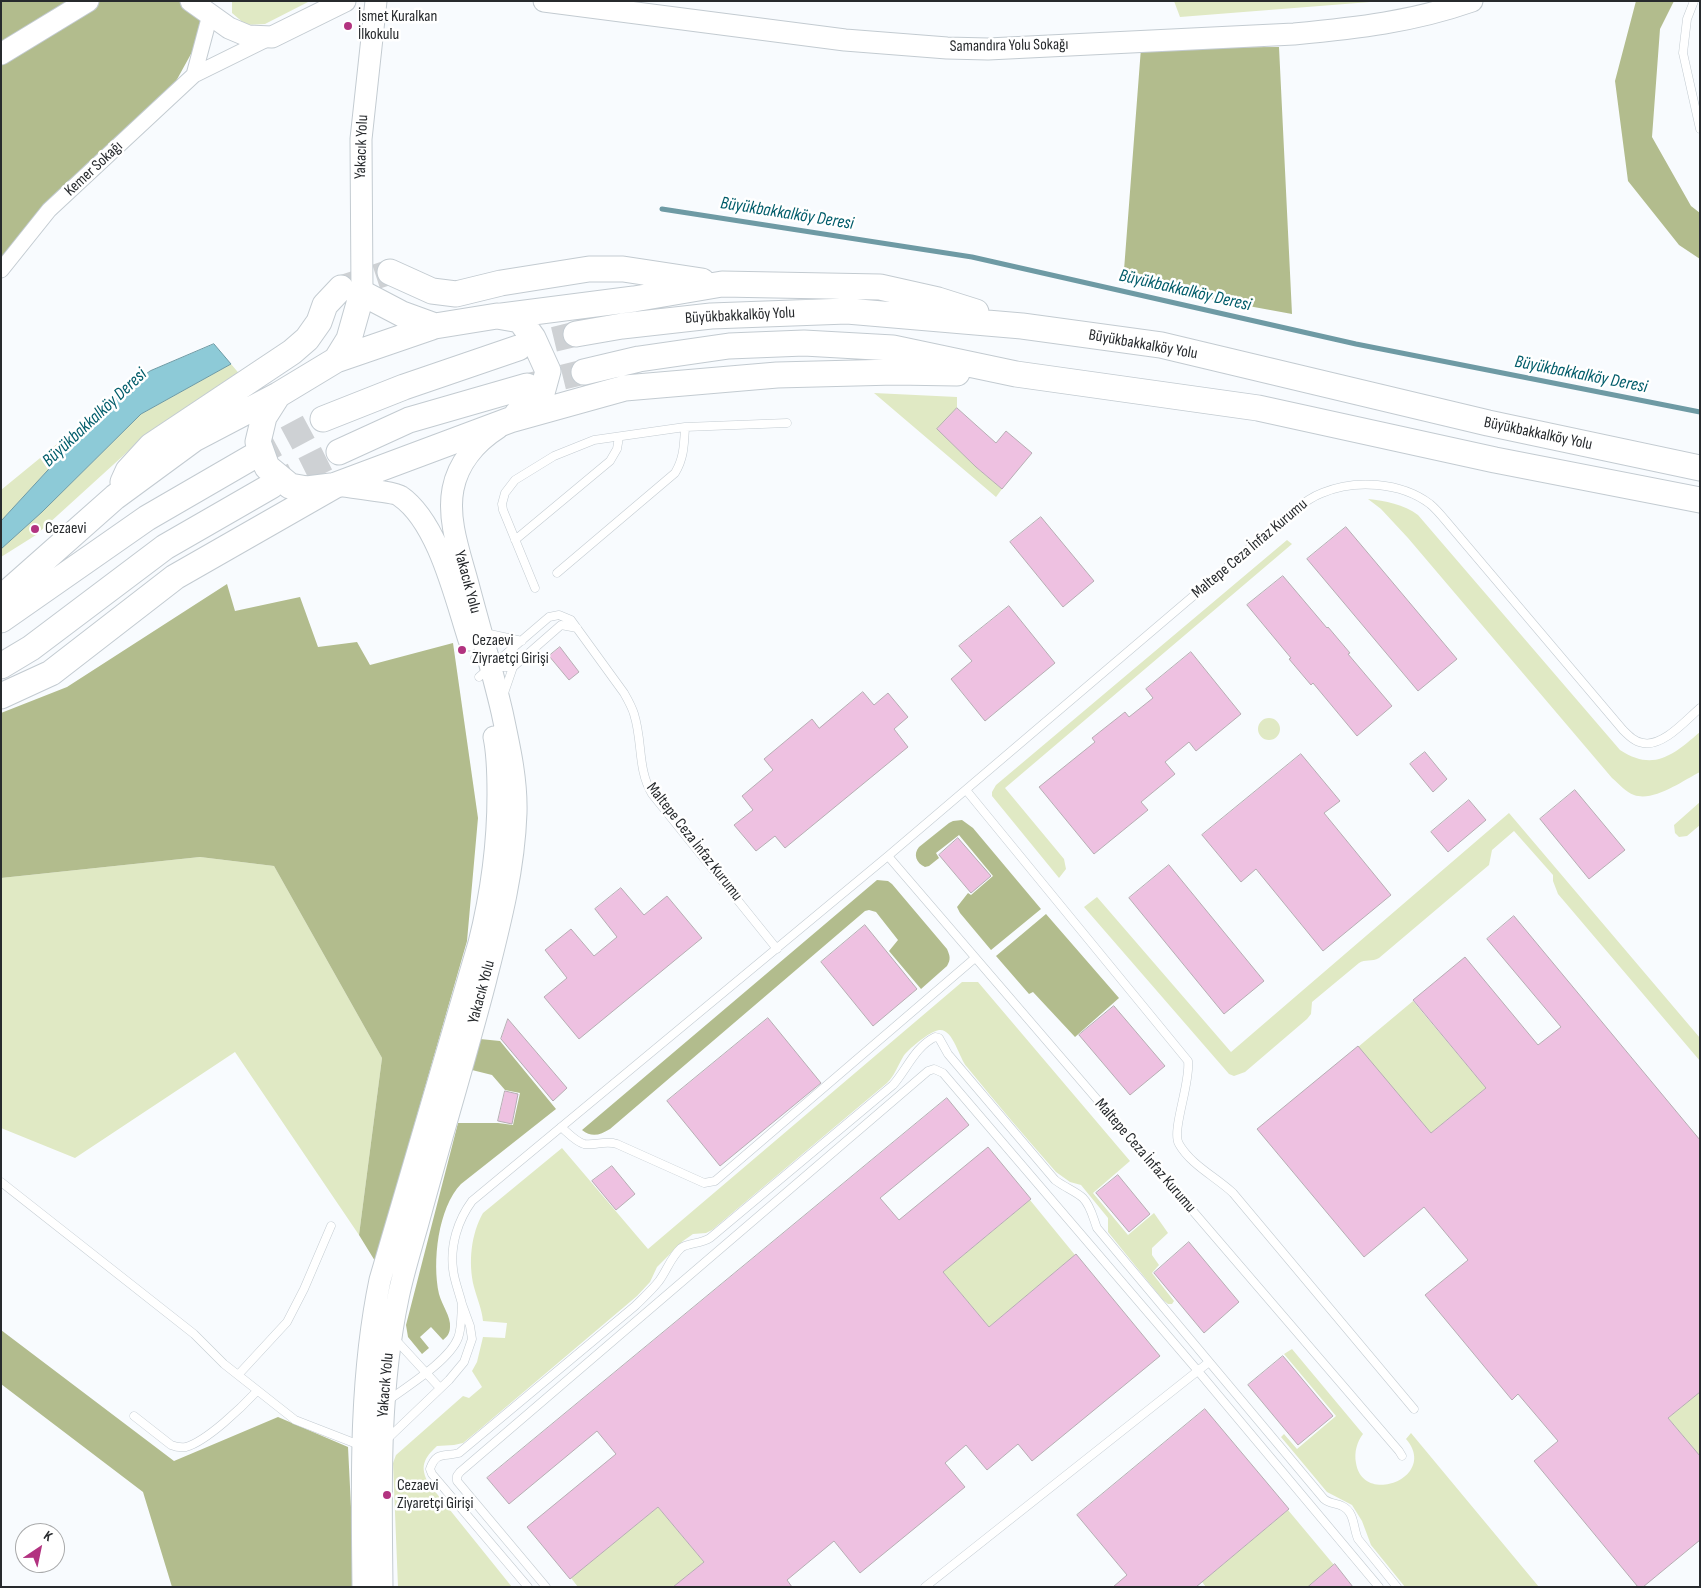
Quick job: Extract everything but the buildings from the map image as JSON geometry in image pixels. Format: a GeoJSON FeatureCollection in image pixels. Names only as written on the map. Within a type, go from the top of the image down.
{"type":"FeatureCollection","features":[{"type":"Feature","properties":{"kind":"highway"},"geometry":{"type":"LineString","coordinates":[[390,272],[432,290],[456,294],[501,283],[589,269],[623,268],[722,284],[880,287],[938,300],[1022,326]]}},
{"type":"Feature","properties":{"kind":"highway"},"geometry":{"type":"LineString","coordinates":[[1,598],[115,497],[194,439],[278,395],[336,360],[435,326],[497,316],[634,299],[722,284]]}},
{"type":"Feature","properties":{"kind":"highway"},"geometry":{"type":"LineString","coordinates":[[351,290],[402,314],[435,326]]}},
{"type":"Feature","properties":{"kind":"highway"},"geometry":{"type":"LineString","coordinates":[[336,360],[349,339],[351,290]]}},
{"type":"Feature","properties":{"kind":"highway"},"geometry":{"type":"LineString","coordinates":[[115,497],[128,471],[151,446],[292,352],[307,339],[319,322],[325,305],[351,290]]}},
{"type":"Feature","properties":{"kind":"highway","name":"Büyükbakkalköy Yolu"},"geometry":{"type":"LineString","coordinates":[[576,334],[622,326],[711,316],[847,311],[1022,326],[1161,345],[1488,423],[1700,468]]}},
{"type":"Feature","properties":{"kind":"highway"},"geometry":{"type":"LineString","coordinates":[[497,316],[520,320],[534,338],[548,371],[542,392],[510,420]]}},
{"type":"Feature","properties":{"kind":"highway","name":"Büyükbakkalköy Yolu"},"geometry":{"type":"LineString","coordinates":[[584,372],[639,358],[729,346],[804,343],[893,348],[1016,374],[1258,408],[1496,460],[1700,500]]}},
{"type":"Feature","properties":{"kind":"highway"},"geometry":{"type":"LineString","coordinates":[[323,420],[404,387],[518,348]]}},
{"type":"Feature","properties":{"kind":"highway"},"geometry":{"type":"LineString","coordinates":[[1,696],[51,673],[175,577],[336,485],[510,420],[625,388],[777,375],[895,372],[1016,374]]}},
{"type":"Feature","properties":{"kind":"highway"},"geometry":{"type":"LineString","coordinates":[[339,452],[409,420],[527,386]]}},
{"type":"Feature","properties":{"kind":"highway"},"geometry":{"type":"LineString","coordinates":[[278,395],[264,417],[258,442],[267,467],[290,486],[307,489],[336,485]]}},
{"type":"Feature","properties":{"kind":"highway"},"geometry":{"type":"LineString","coordinates":[[1,620],[147,518],[254,456]]}},
{"type":"Feature","properties":{"kind":"highway"},"geometry":{"type":"LineString","coordinates":[[1,666],[31,648],[165,547],[271,486]]}},
{"type":"Feature","properties":{"kind":"main road"},"geometry":{"type":"LineString","coordinates":[[1,54],[88,1]]}},
{"type":"Feature","properties":{"kind":"main road"},"geometry":{"type":"LineString","coordinates":[[191,1],[211,8],[229,28],[248,36],[272,37]]}},
{"type":"Feature","properties":{"kind":"main road","name":"Kemer Sokağı"},"geometry":{"type":"LineString","coordinates":[[272,37],[344,1]]}},
{"type":"Feature","properties":{"kind":"main road","name":"Yakacık Yolu"},"geometry":{"type":"LineString","coordinates":[[351,290],[360,139],[376,1]]}},
{"type":"Feature","properties":{"kind":"main road","name":"Samandıra Yolu Sokağı"},"geometry":{"type":"LineString","coordinates":[[544,1],[845,40],[917,47],[988,48],[1324,32],[1417,18],[1472,1]]}},
{"type":"Feature","properties":{"kind":"main road","name":"Yakacık Yolu"},"geometry":{"type":"LineString","coordinates":[[382,1587],[373,1446],[364,1425],[367,1363],[371,1330],[380,1280],[479,943],[487,909],[498,812],[498,754],[482,667],[481,633],[456,539],[452,508],[453,488],[464,461],[484,437],[510,420]]}},
{"type":"Feature","properties":{"kind":"main road","name":"Yakacık Yolu"},"geometry":{"type":"LineString","coordinates":[[336,485],[399,495],[421,516],[443,560],[482,667],[500,705],[513,762],[516,810],[509,886],[476,1018],[401,1287],[391,1334],[384,1404],[362,1478],[363,1587]]}},
{"type":"Feature","properties":{"kind":"street"},"geometry":{"type":"LineString","coordinates":[[194,75],[211,8]]}},
{"type":"Feature","properties":{"kind":"street","name":"Kemer Sokağı"},"geometry":{"type":"LineString","coordinates":[[1,270],[50,210],[194,75],[272,37]]}},
{"type":"Feature","properties":{"kind":"lane"},"geometry":{"type":"LineString","coordinates":[[1694,1],[1687,19],[1684,53],[1700,129]]}},
{"type":"Feature","properties":{"kind":"lane"},"geometry":{"type":"LineString","coordinates":[[535,588],[502,504],[505,493],[511,484],[554,456],[594,440],[685,428],[788,424]]}},
{"type":"Feature","properties":{"kind":"lane"},"geometry":{"type":"LineString","coordinates":[[557,573],[675,473],[684,455],[685,428]]}},
{"type":"Feature","properties":{"kind":"lane"},"geometry":{"type":"LineString","coordinates":[[515,540],[610,461],[618,449],[619,437]]}},
{"type":"Feature","properties":{"kind":"lane","name":"Maltepe Ceza İnfaz Kurumu"},"geometry":{"type":"LineString","coordinates":[[373,1446],[440,1388],[460,1367],[469,1352],[472,1339],[470,1326],[453,1269],[453,1253],[459,1224],[464,1212],[472,1201],[888,856],[1292,511],[1323,492],[1361,484],[1378,485],[1398,489],[1430,504],[1623,730],[1632,738],[1643,744],[1664,740],[1700,708]]}},
{"type":"Feature","properties":{"kind":"lane","name":"Maltepe Ceza İnfaz Kurumu"},"geometry":{"type":"LineString","coordinates":[[482,667],[522,641],[554,615],[564,616],[571,620],[631,705],[635,716],[641,767],[652,794],[777,949]]}},
{"type":"Feature","properties":{"kind":"lane"},"geometry":{"type":"LineString","coordinates":[[500,705],[513,667],[560,625],[577,628]]}},
{"type":"Feature","properties":{"kind":"lane"},"geometry":{"type":"LineString","coordinates":[[481,633],[522,641]]}},
{"type":"Feature","properties":{"kind":"lane"},"geometry":{"type":"LineString","coordinates":[[482,667],[513,667]]}},
{"type":"Feature","properties":{"kind":"lane"},"geometry":{"type":"LineString","coordinates":[[966,790],[1188,1061],[1189,1070],[1178,1128],[1178,1143],[1197,1164],[1233,1194],[1414,1409]]}},
{"type":"Feature","properties":{"kind":"lane","name":"Maltepe Ceza İnfaz Kurumu"},"geometry":{"type":"LineString","coordinates":[[888,856],[1402,1456]]}},
{"type":"Feature","properties":{"kind":"lane"},"geometry":{"type":"LineString","coordinates":[[561,1127],[584,1144],[603,1142],[617,1144],[704,1183],[715,1181],[975,958]]}},
{"type":"Feature","properties":{"kind":"lane"},"geometry":{"type":"LineString","coordinates":[[528,1587],[432,1474],[430,1469],[436,1458],[441,1455],[459,1453],[627,1312],[650,1292],[660,1280],[675,1254],[682,1247],[702,1243],[710,1238],[893,1085],[919,1050],[935,1037],[939,1038],[948,1054],[1055,1180],[1082,1196],[1097,1228],[1324,1499],[1347,1510],[1353,1520],[1358,1538],[1397,1587]]}},
{"type":"Feature","properties":{"kind":"lane"},"geometry":{"type":"LineString","coordinates":[[546,1587],[457,1481],[457,1476],[921,1078],[934,1069],[943,1073],[1198,1371],[1379,1587]]}},
{"type":"Feature","properties":{"kind":"lane"},"geometry":{"type":"LineString","coordinates":[[1,1182],[194,1334],[238,1375],[295,1420],[373,1446]]}},
{"type":"Feature","properties":{"kind":"lane"},"geometry":{"type":"LineString","coordinates":[[238,1375],[287,1322],[331,1226]]}},
{"type":"Feature","properties":{"kind":"lane","name":"Maltepe Ceza İnfaz Kurumu"},"geometry":{"type":"LineString","coordinates":[[364,1425],[384,1404],[444,1357],[455,1344],[460,1328],[462,1304]]}},
{"type":"Feature","properties":{"kind":"lane"},"geometry":{"type":"LineString","coordinates":[[391,1334],[440,1388]]}},
{"type":"Feature","properties":{"kind":"lane"},"geometry":{"type":"LineString","coordinates":[[925,1587],[1209,1362]]}},
{"type":"Feature","properties":{"kind":"lane"},"geometry":{"type":"LineString","coordinates":[[134,1416],[170,1445],[176,1447],[188,1446],[225,1422],[257,1391]]}},
{"type":"Feature","properties":{"kind":"green space"},"geometry":{"type":"Polygon","coordinates":[[[1,1],[182,1],[208,23],[175,83],[1,272],[1,1]]]}},
{"type":"Feature","properties":{"kind":"green space"},"geometry":{"type":"Polygon","coordinates":[[[232,1],[310,1],[265,24],[246,25],[232,13],[232,1]]]}},
{"type":"Feature","properties":{"kind":"green space"},"geometry":{"type":"Polygon","coordinates":[[[1174,1],[1383,1],[1180,17],[1174,1]]]}},
{"type":"Feature","properties":{"kind":"green space"},"geometry":{"type":"Polygon","coordinates":[[[1636,1],[1674,1],[1660,29],[1652,137],[1691,206],[1700,213],[1700,259],[1679,245],[1628,181],[1615,81],[1636,1]]]}},
{"type":"Feature","properties":{"kind":"green space"},"geometry":{"type":"Polygon","coordinates":[[[1279,47],[1292,314],[1123,283],[1141,48],[1279,47]]]}},
{"type":"Feature","properties":{"kind":"green space"},"geometry":{"type":"Polygon","coordinates":[[[231,364],[242,377],[147,434],[36,535],[1,557],[1,549],[42,512],[141,414],[231,364]]]}},
{"type":"Feature","properties":{"kind":"green space"},"geometry":{"type":"Polygon","coordinates":[[[874,393],[957,397],[957,408],[938,429],[976,467],[1002,489],[996,497],[874,393]]]}},
{"type":"Feature","properties":{"kind":"green space"},"geometry":{"type":"Polygon","coordinates":[[[117,395],[1,521],[1,490],[117,395]]]}},
{"type":"Feature","properties":{"kind":"green space"},"geometry":{"type":"Polygon","coordinates":[[[1368,499],[1401,506],[1418,515],[1620,750],[1643,760],[1663,758],[1681,748],[1700,732],[1700,772],[1668,790],[1650,796],[1634,795],[1625,790],[1612,778],[1408,538],[1381,509],[1368,499]]]}},
{"type":"Feature","properties":{"kind":"green space"},"geometry":{"type":"Polygon","coordinates":[[[1287,540],[1292,544],[1005,788],[1064,859],[1066,869],[1059,878],[992,796],[996,785],[1287,540]]]}},
{"type":"Feature","properties":{"kind":"green space"},"geometry":{"type":"Polygon","coordinates":[[[227,584],[235,611],[300,597],[318,647],[357,642],[370,665],[453,643],[478,818],[467,941],[375,1261],[359,1235],[382,1058],[274,866],[200,857],[1,878],[1,713],[67,687],[227,584]]]}},
{"type":"Feature","properties":{"kind":"green space"},"geometry":{"type":"Polygon","coordinates":[[[1269,718],[1279,725],[1280,729],[1273,739],[1269,740],[1259,733],[1258,729],[1265,719],[1269,718]]]}},
{"type":"Feature","properties":{"kind":"green space"},"geometry":{"type":"Polygon","coordinates":[[[1700,802],[1700,825],[1687,836],[1679,837],[1675,833],[1674,825],[1700,802]]]}},
{"type":"Feature","properties":{"kind":"green space"},"geometry":{"type":"Polygon","coordinates":[[[1509,813],[1700,1038],[1700,1061],[1558,894],[1553,881],[1553,875],[1514,831],[1492,850],[1489,865],[1379,958],[1359,963],[1312,1002],[1311,1014],[1307,1019],[1245,1072],[1234,1076],[1229,1074],[1084,907],[1097,897],[1231,1052],[1509,813]]]}},
{"type":"Feature","properties":{"kind":"green space"},"geometry":{"type":"Polygon","coordinates":[[[962,820],[973,828],[1041,909],[991,950],[957,907],[968,893],[971,895],[993,876],[959,835],[936,853],[939,858],[929,866],[925,867],[916,858],[919,847],[949,823],[962,820]]]}},
{"type":"Feature","properties":{"kind":"green space"},"geometry":{"type":"Polygon","coordinates":[[[200,857],[274,866],[382,1058],[359,1235],[235,1052],[75,1158],[1,1128],[1,878],[200,857]]]}},
{"type":"Feature","properties":{"kind":"green space"},"geometry":{"type":"Polygon","coordinates":[[[877,880],[888,881],[892,884],[948,951],[950,959],[947,966],[921,989],[889,951],[898,940],[876,912],[865,911],[610,1129],[596,1135],[582,1130],[877,880]]]}},
{"type":"Feature","properties":{"kind":"green space"},"geometry":{"type":"Polygon","coordinates":[[[1046,914],[1119,998],[1075,1037],[1033,992],[1029,994],[996,956],[1046,914]]]}},
{"type":"Feature","properties":{"kind":"green space"},"geometry":{"type":"Polygon","coordinates":[[[962,982],[978,982],[1130,1161],[1093,1193],[1128,1235],[1154,1213],[1168,1233],[1152,1248],[1152,1255],[1159,1265],[1152,1273],[1174,1301],[1172,1304],[1168,1304],[1163,1300],[1108,1232],[1108,1218],[1081,1185],[1070,1182],[1056,1172],[967,1067],[952,1038],[944,1031],[935,1031],[919,1041],[905,1054],[887,1083],[712,1230],[706,1233],[693,1234],[683,1241],[657,1267],[650,1282],[637,1296],[480,1429],[463,1443],[437,1446],[429,1455],[424,1463],[424,1473],[429,1484],[512,1587],[398,1587],[393,1463],[396,1455],[463,1396],[469,1398],[482,1387],[472,1371],[477,1362],[483,1337],[505,1338],[507,1323],[483,1321],[472,1278],[473,1239],[483,1213],[562,1148],[648,1249],[962,982]]]}},
{"type":"Feature","properties":{"kind":"green space"},"geometry":{"type":"Polygon","coordinates":[[[1413,1001],[1486,1088],[1431,1133],[1358,1047],[1413,1001]]]}},
{"type":"Feature","properties":{"kind":"green space"},"geometry":{"type":"Polygon","coordinates":[[[480,1039],[500,1041],[556,1109],[461,1184],[453,1194],[442,1221],[436,1267],[439,1294],[449,1319],[450,1329],[448,1335],[443,1340],[431,1327],[420,1337],[429,1348],[422,1354],[408,1337],[406,1325],[458,1123],[513,1125],[520,1093],[505,1090],[492,1075],[472,1070],[480,1039]]]}},
{"type":"Feature","properties":{"kind":"green space"},"geometry":{"type":"Polygon","coordinates":[[[1030,1200],[1075,1255],[989,1327],[943,1272],[1030,1200]]]}},
{"type":"Feature","properties":{"kind":"green space"},"geometry":{"type":"Polygon","coordinates":[[[1,1330],[174,1461],[278,1417],[348,1447],[355,1587],[172,1587],[143,1492],[1,1384],[1,1330]]]}},
{"type":"Feature","properties":{"kind":"green space"},"geometry":{"type":"Polygon","coordinates":[[[1292,1349],[1363,1434],[1355,1455],[1356,1463],[1362,1476],[1371,1483],[1384,1485],[1396,1482],[1407,1475],[1413,1465],[1414,1453],[1406,1439],[1411,1433],[1539,1587],[1405,1587],[1371,1545],[1362,1521],[1352,1505],[1327,1492],[1281,1437],[1284,1434],[1297,1449],[1336,1416],[1284,1354],[1292,1349]]]}},
{"type":"Feature","properties":{"kind":"green space"},"geometry":{"type":"Polygon","coordinates":[[[1700,1392],[1700,1456],[1668,1418],[1700,1392]]]}},
{"type":"Feature","properties":{"kind":"green space"},"geometry":{"type":"Polygon","coordinates":[[[658,1507],[704,1562],[673,1587],[578,1587],[571,1578],[658,1507]]]}},
{"type":"Feature","properties":{"kind":"green space"},"geometry":{"type":"Polygon","coordinates":[[[1288,1510],[1334,1565],[1308,1587],[1206,1587],[1202,1582],[1288,1510]]]}},
{"type":"Feature","properties":{"kind":"water"},"geometry":{"type":"Polygon","coordinates":[[[214,344],[231,364],[141,414],[42,512],[1,549],[1,521],[117,395],[150,371],[214,344]]]}},
{"type":"Feature","properties":{"kind":"waterway","name":"Büyükbakkalköy Deresi"},"geometry":{"type":"LineString","coordinates":[[662,209],[972,257],[1356,344],[1700,412]]}},
{"type":"Feature","properties":{"kind":"tunnel"},"geometry":{"type":"LineString","coordinates":[[341,288],[390,272]]}},
{"type":"Feature","properties":{"kind":"tunnel"},"geometry":{"type":"LineString","coordinates":[[518,348],[576,334]]}},
{"type":"Feature","properties":{"kind":"tunnel"},"geometry":{"type":"LineString","coordinates":[[527,386],[584,372]]}},
{"type":"Feature","properties":{"kind":"tunnel"},"geometry":{"type":"LineString","coordinates":[[254,456],[323,419]]}},
{"type":"Feature","properties":{"kind":"tunnel"},"geometry":{"type":"LineString","coordinates":[[271,486],[339,452]]}},
{"type":"Feature","properties":{"kind":"place","name":"İsmet Kuralkan İlkokulu"},"geometry":{"type":"Point","coordinates":[348,26]}},
{"type":"Feature","properties":{"kind":"place","name":"Cezaevi"},"geometry":{"type":"Point","coordinates":[35,529]}},
{"type":"Feature","properties":{"kind":"place","name":"Cezaevi Ziyraetçi Girişi"},"geometry":{"type":"Point","coordinates":[462,650]}},
{"type":"Feature","properties":{"kind":"place","name":"Cezaevi Ziyaretçi Girişi"},"geometry":{"type":"Point","coordinates":[387,1495]}}]}
